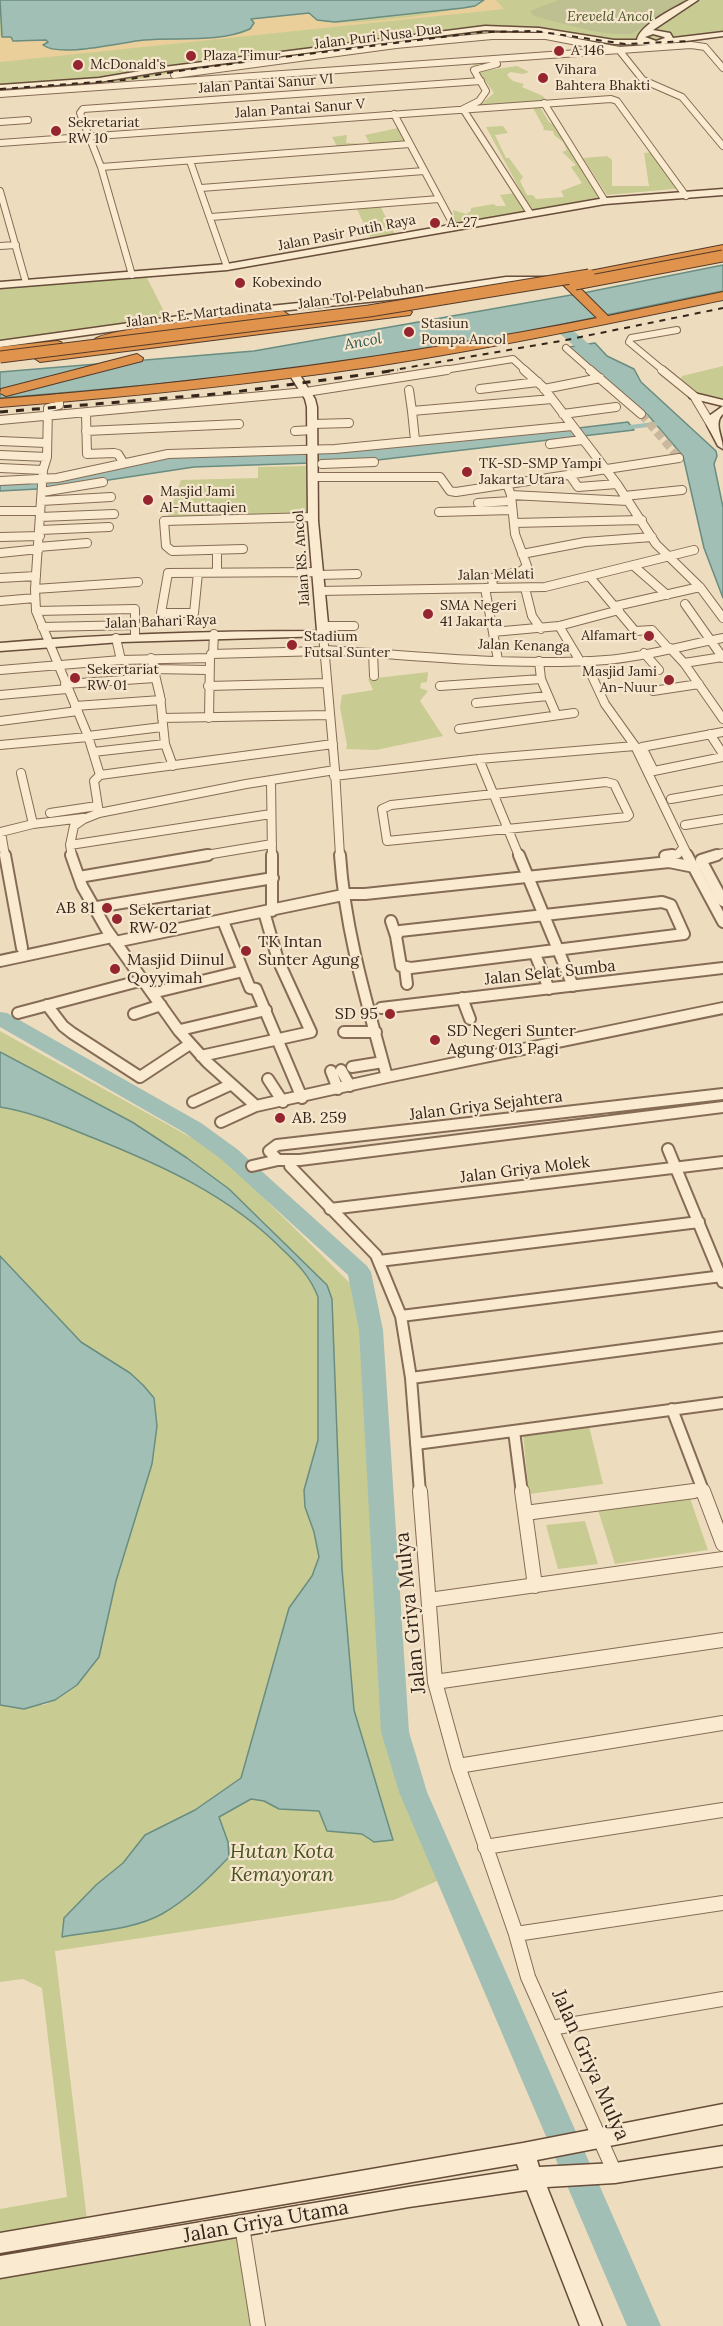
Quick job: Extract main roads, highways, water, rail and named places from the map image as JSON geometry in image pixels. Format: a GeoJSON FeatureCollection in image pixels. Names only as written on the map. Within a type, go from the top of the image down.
{"type":"FeatureCollection","features":[{"type":"Feature","properties":{"kind":"highway"},"geometry":{"type":"LineString","coordinates":[[574,280],[723,250]]}},
{"type":"Feature","properties":{"kind":"highway"},"geometry":{"type":"LineString","coordinates":[[91,341],[139,332],[574,280],[723,256]]}},
{"type":"Feature","properties":{"kind":"highway","name":"Jalan Tol Pelabuhan"},"geometry":{"type":"LineString","coordinates":[[0,363],[343,321],[564,286],[723,256]]}},
{"type":"Feature","properties":{"kind":"highway"},"geometry":{"type":"LineString","coordinates":[[574,280],[599,318]]}},
{"type":"Feature","properties":{"kind":"highway","name":"Jalan R. E. Martadinata"},"geometry":{"type":"LineString","coordinates":[[0,351],[18,345],[91,341],[284,319],[574,280]]}},
{"type":"Feature","properties":{"kind":"highway","name":"Jalan Tol Pelabuhan"},"geometry":{"type":"LineString","coordinates":[[0,357],[210,332],[574,280]]}},
{"type":"Feature","properties":{"kind":"highway"},"geometry":{"type":"LineString","coordinates":[[0,403],[156,390],[294,374],[546,332],[599,318],[625,316],[723,296]]}},
{"type":"Feature","properties":{"kind":"highway"},"geometry":{"type":"LineString","coordinates":[[0,394],[137,358],[343,321]]}},
{"type":"Feature","properties":{"kind":"water"},"geometry":{"type":"Polygon","coordinates":[[[0,0],[484,0],[475,6],[463,8],[335,22],[317,20],[309,13],[251,19],[254,23],[250,29],[225,36],[144,40],[63,50],[51,49],[43,45],[48,42],[46,40],[13,41],[11,37],[2,37],[0,0]]]}},
{"type":"Feature","properties":{"kind":"water","name":"Ancol"},"geometry":{"type":"Polygon","coordinates":[[[723,265],[723,291],[469,343],[384,357],[240,375],[0,398],[0,372],[254,351],[588,292],[723,265]]]}},
{"type":"Feature","properties":{"kind":"water"},"geometry":{"type":"Polygon","coordinates":[[[595,343],[607,356],[634,369],[641,382],[716,451],[714,464],[723,507],[723,598],[704,548],[683,456],[648,415],[569,347],[595,343]]]}},
{"type":"Feature","properties":{"kind":"water"},"geometry":{"type":"Polygon","coordinates":[[[628,422],[634,430],[369,461],[194,467],[56,488],[0,491],[0,482],[46,481],[168,457],[570,429],[628,422]]]}},
{"type":"Feature","properties":{"kind":"water"},"geometry":{"type":"Polygon","coordinates":[[[0,1052],[132,1122],[187,1158],[229,1189],[327,1285],[332,1299],[342,1569],[354,1710],[393,1840],[374,1842],[362,1834],[327,1831],[319,1811],[279,1809],[264,1801],[251,1799],[219,1817],[228,1842],[229,1857],[181,1902],[162,1914],[138,1924],[62,1937],[64,1918],[96,1885],[123,1863],[145,1835],[195,1810],[241,1778],[289,1608],[312,1576],[319,1557],[314,1532],[305,1507],[304,1490],[318,1440],[318,1297],[308,1277],[289,1255],[240,1213],[217,1197],[193,1183],[117,1148],[46,1119],[0,1107],[0,1052]]]}},
{"type":"Feature","properties":{"kind":"water"},"geometry":{"type":"Polygon","coordinates":[[[0,1256],[81,1342],[130,1373],[143,1385],[154,1398],[157,1426],[152,1464],[116,1581],[99,1657],[77,1685],[55,1700],[24,1709],[0,1705],[0,1256]]]}},
{"type":"Feature","properties":{"kind":"waterway"},"geometry":{"type":"LineString","coordinates":[[543,312],[605,365]]}},
{"type":"Feature","properties":{"kind":"waterway"},"geometry":{"type":"LineString","coordinates":[[615,429],[669,422]]}},
{"type":"Feature","properties":{"kind":"waterway"},"geometry":{"type":"LineString","coordinates":[[0,1018],[193,1128],[229,1154],[359,1272],[371,1330],[395,1732],[413,1792],[644,2326]]}},
{"type":"Feature","properties":{"kind":"tunnel"},"geometry":{"type":"LineString","coordinates":[[641,414],[679,458]]}},
{"type":"Feature","properties":{"kind":"railway"},"geometry":{"type":"LineString","coordinates":[[0,89],[124,80],[198,68],[482,32],[535,31],[625,44],[690,41]]}},
{"type":"Feature","properties":{"kind":"railway"},"geometry":{"type":"LineString","coordinates":[[388,371],[566,340],[723,308]]}},
{"type":"Feature","properties":{"kind":"railway"},"geometry":{"type":"LineString","coordinates":[[0,412],[227,393],[398,370]]}},
{"type":"Feature","properties":{"kind":"place","name":"A 146"},"geometry":{"type":"Point","coordinates":[559,51]}},
{"type":"Feature","properties":{"kind":"place","name":"Plaza Timur"},"geometry":{"type":"Point","coordinates":[191,56]}},
{"type":"Feature","properties":{"kind":"place","name":"McDonald's"},"geometry":{"type":"Point","coordinates":[78,65]}},
{"type":"Feature","properties":{"kind":"place","name":"Vihara Bahtera Bhakti"},"geometry":{"type":"Point","coordinates":[543,78]}},
{"type":"Feature","properties":{"kind":"place","name":"Sekretariat RW 10"},"geometry":{"type":"Point","coordinates":[56,131]}},
{"type":"Feature","properties":{"kind":"place","name":"A. 27"},"geometry":{"type":"Point","coordinates":[435,223]}},
{"type":"Feature","properties":{"kind":"place","name":"Kobexindo"},"geometry":{"type":"Point","coordinates":[240,283]}},
{"type":"Feature","properties":{"kind":"place","name":"Stasiun Pompa Ancol"},"geometry":{"type":"Point","coordinates":[409,332]}},
{"type":"Feature","properties":{"kind":"place","name":"TK-SD-SMP Yampi Jakarta Utara"},"geometry":{"type":"Point","coordinates":[467,472]}},
{"type":"Feature","properties":{"kind":"place","name":"Masjid Jami Al-Muttaqien"},"geometry":{"type":"Point","coordinates":[148,500]}},
{"type":"Feature","properties":{"kind":"place","name":"SMA Negeri 41 Jakarta"},"geometry":{"type":"Point","coordinates":[428,614]}},
{"type":"Feature","properties":{"kind":"place","name":"Alfamart"},"geometry":{"type":"Point","coordinates":[649,636]}},
{"type":"Feature","properties":{"kind":"place","name":"Stadium Futsal Sunter"},"geometry":{"type":"Point","coordinates":[292,645]}},
{"type":"Feature","properties":{"kind":"place","name":"Sekertariat RW 01"},"geometry":{"type":"Point","coordinates":[75,678]}},
{"type":"Feature","properties":{"kind":"place","name":"Masjid Jami An-Nuur"},"geometry":{"type":"Point","coordinates":[669,680]}},
{"type":"Feature","properties":{"kind":"place","name":"AB 81"},"geometry":{"type":"Point","coordinates":[107,908]}},
{"type":"Feature","properties":{"kind":"place","name":"Sekertariat RW 02"},"geometry":{"type":"Point","coordinates":[117,919]}},
{"type":"Feature","properties":{"kind":"place","name":"TK Intan Sunter Agung"},"geometry":{"type":"Point","coordinates":[246,951]}},
{"type":"Feature","properties":{"kind":"place","name":"Masjid Diinul Qoyyimah"},"geometry":{"type":"Point","coordinates":[115,969]}},
{"type":"Feature","properties":{"kind":"place","name":"SD 95"},"geometry":{"type":"Point","coordinates":[390,1014]}},
{"type":"Feature","properties":{"kind":"place","name":"SD Negeri Sunter Agung 013 Pagi"},"geometry":{"type":"Point","coordinates":[435,1040]}},
{"type":"Feature","properties":{"kind":"place","name":"AB. 259"},"geometry":{"type":"Point","coordinates":[280,1118]}},
{"type":"Feature","properties":{"kind":"park label","name":"Ereveld Ancol"},"geometry":{"type":"Point","coordinates":[610,17]}},
{"type":"Feature","properties":{"kind":"park label","name":"Hutan Kota Kemayoran"},"geometry":{"type":"Point","coordinates":[282,1864]}}]}
